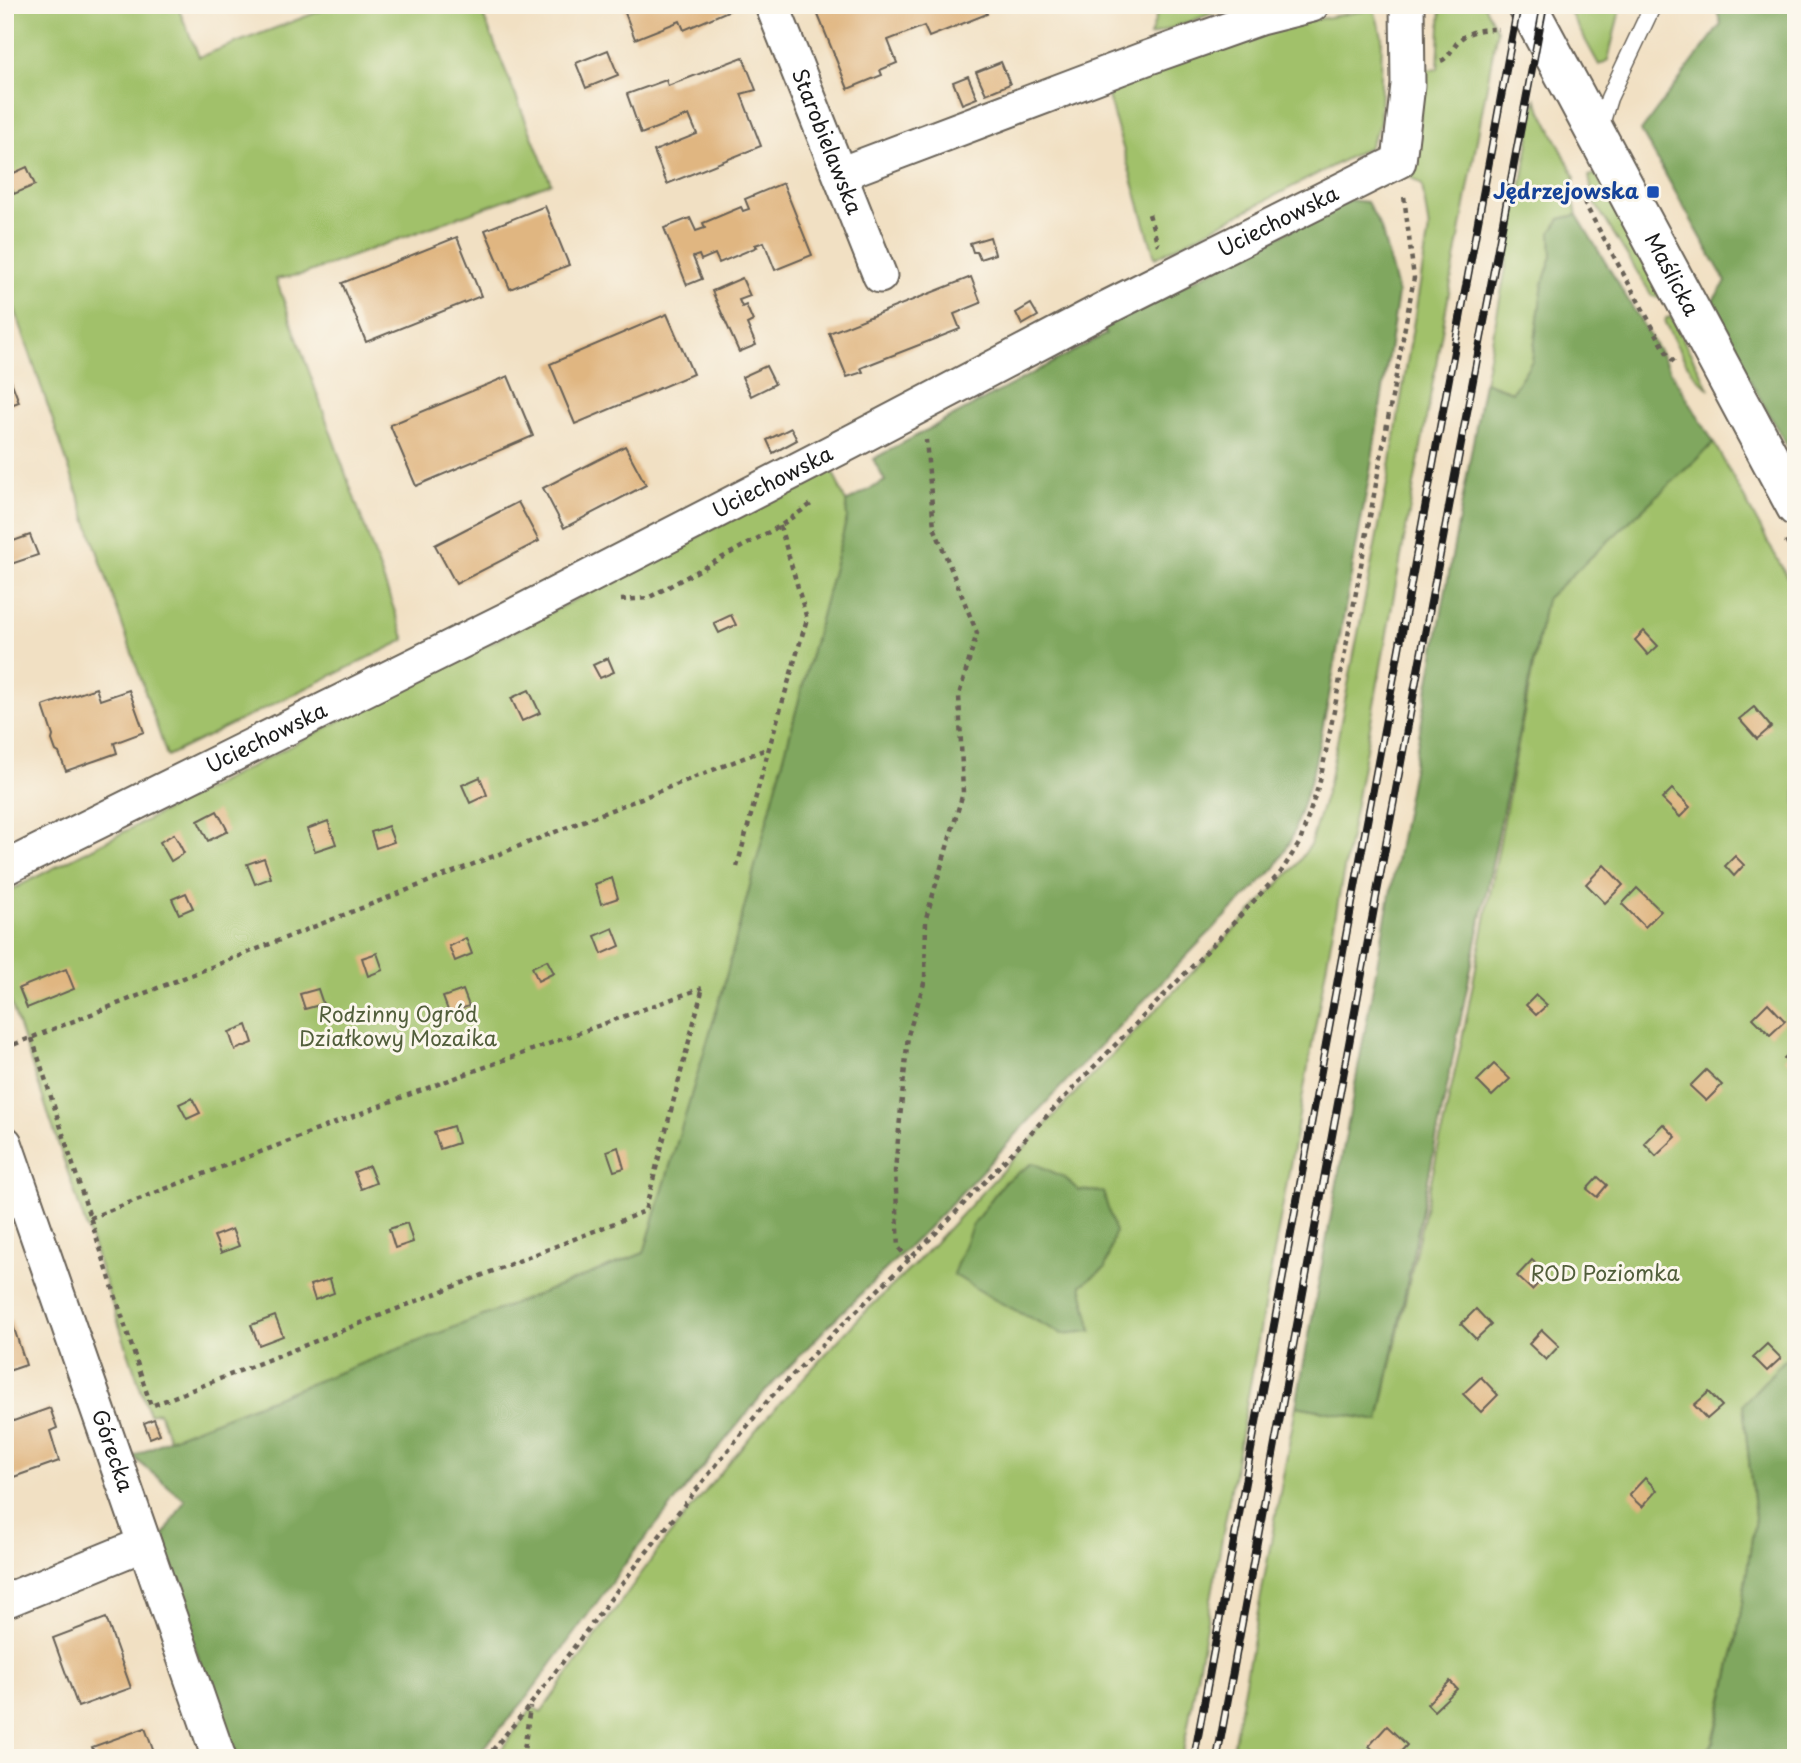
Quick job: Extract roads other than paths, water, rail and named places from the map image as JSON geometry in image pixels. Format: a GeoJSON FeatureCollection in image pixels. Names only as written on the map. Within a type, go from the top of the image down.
{"type":"FeatureCollection","features":[{"type":"Feature","properties":{"kind":"street","name":"Starobielawska"},"geometry":{"type":"LineString","coordinates":[[772,5],[880,276]]}},
{"type":"Feature","properties":{"kind":"street"},"geometry":{"type":"LineString","coordinates":[[839,174],[1144,59],[1260,18],[1312,5]]}},
{"type":"Feature","properties":{"kind":"street","name":"Uciechowska"},"geometry":{"type":"LineString","coordinates":[[5,868],[495,625],[1108,307],[1399,161],[1408,85],[1407,5]]}},
{"type":"Feature","properties":{"kind":"street","name":"Maślicka"},"geometry":{"type":"LineString","coordinates":[[1517,17],[1597,136],[1796,507]]}},
{"type":"Feature","properties":{"kind":"street","name":"Górecka"},"geometry":{"type":"LineString","coordinates":[[5,1143],[219,1758]]}},
{"type":"Feature","properties":{"kind":"street"},"geometry":{"type":"LineString","coordinates":[[5,1601],[144,1544]]}},
{"type":"Feature","properties":{"kind":"lane"},"geometry":{"type":"LineString","coordinates":[[1597,136],[1609,98],[1653,5]]}},
{"type":"Feature","properties":{"kind":"railway"},"geometry":{"type":"LineString","coordinates":[[1194,1758],[1518,5]]}},
{"type":"Feature","properties":{"kind":"railway"},"geometry":{"type":"LineString","coordinates":[[1217,1758],[1544,5]]}},
{"type":"Feature","properties":{"kind":"place","name":"Jędrzejowska"},"geometry":{"type":"Point","coordinates":[1653,192]}},
{"type":"Feature","properties":{"kind":"park label","name":"Rodzinny Ogród Działkowy Mozaika"},"geometry":{"type":"Point","coordinates":[398,1027]}},
{"type":"Feature","properties":{"kind":"park label","name":"ROD Poziomka"},"geometry":{"type":"Point","coordinates":[1605,1274]}}]}
